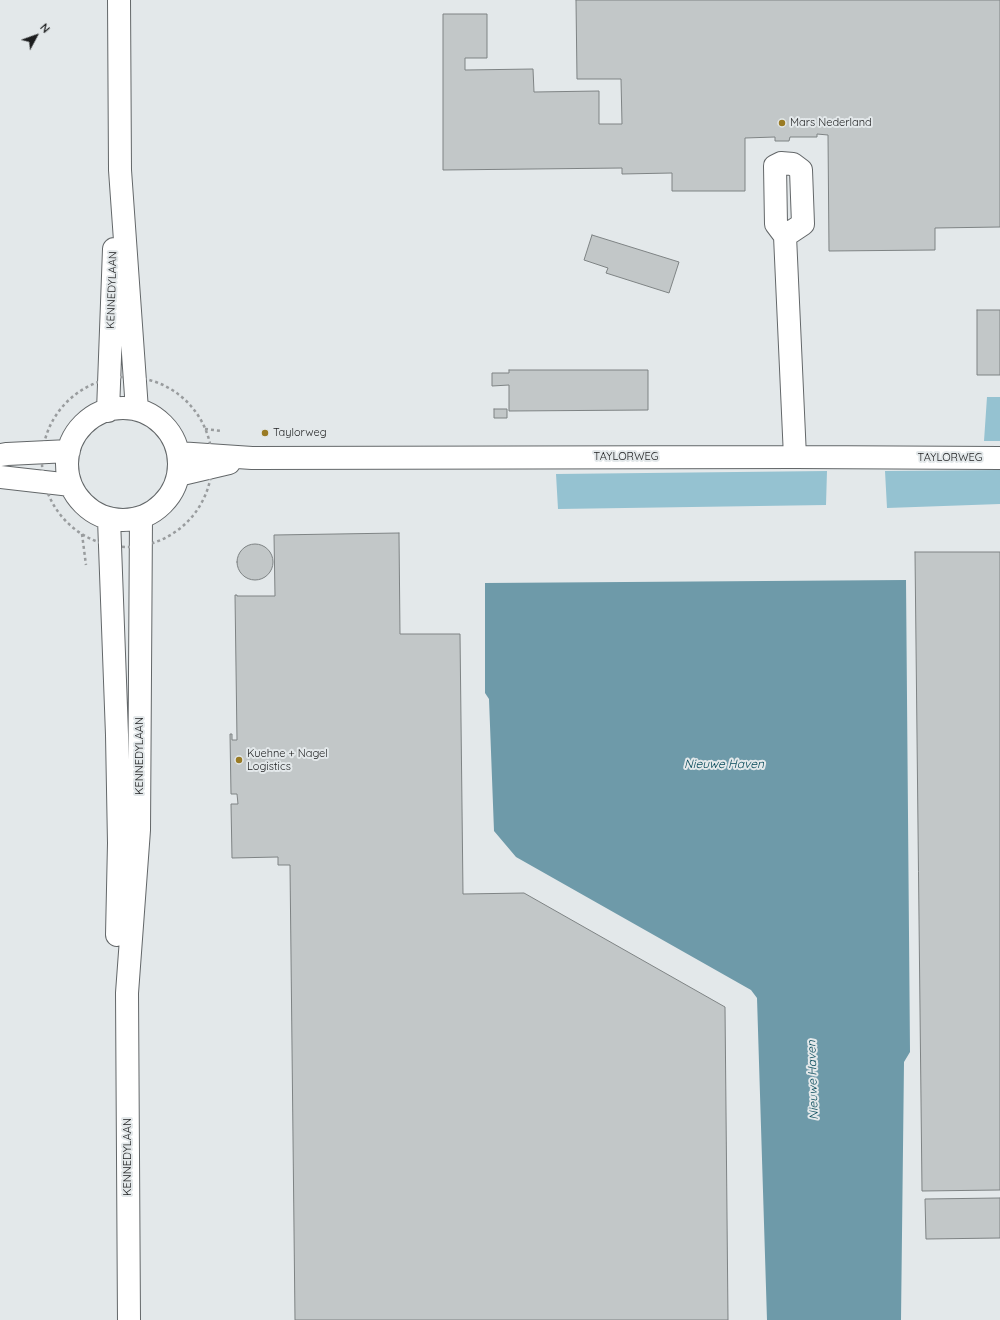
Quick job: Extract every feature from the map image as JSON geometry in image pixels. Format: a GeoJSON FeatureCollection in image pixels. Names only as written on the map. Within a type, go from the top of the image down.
{"type":"FeatureCollection","features":[{"type":"Feature","properties":{"kind":"street","name":"KENNEDYLAAN"},"geometry":{"type":"LineString","coordinates":[[119,0],[120,170],[137,410]]}},
{"type":"Feature","properties":{"kind":"street","name":"KENNEDYLAAN"},"geometry":{"type":"LineString","coordinates":[[108,411],[114,249],[120,170]]}},
{"type":"Feature","properties":{"kind":"street"},"geometry":{"type":"LineString","coordinates":[[785,236],[794,457]]}},
{"type":"Feature","properties":{"kind":"street"},"geometry":{"type":"LineString","coordinates":[[122,409],[137,410],[149,415],[168,430],[178,453],[178,475],[174,489],[165,501],[154,511],[141,518],[125,520],[109,519],[93,512],[80,500],[71,485],[67,468],[69,451],[74,438],[83,426],[94,416],[108,411],[122,409]]}},
{"type":"Feature","properties":{"kind":"street"},"geometry":{"type":"LineString","coordinates":[[0,455],[69,451]]}},
{"type":"Feature","properties":{"kind":"street","name":"TAYLORWEG"},"geometry":{"type":"LineString","coordinates":[[178,453],[212,461],[252,458],[1000,458]]}},
{"type":"Feature","properties":{"kind":"street"},"geometry":{"type":"LineString","coordinates":[[178,475],[212,461]]}},
{"type":"Feature","properties":{"kind":"street"},"geometry":{"type":"LineString","coordinates":[[0,477],[71,485]]}},
{"type":"Feature","properties":{"kind":"street","name":"KENNEDYLAAN"},"geometry":{"type":"LineString","coordinates":[[129,1320],[127,993],[139,830],[141,518]]}},
{"type":"Feature","properties":{"kind":"street","name":"KENNEDYLAAN"},"geometry":{"type":"LineString","coordinates":[[109,519],[118,751],[119,843],[117,944],[127,993]]}},
{"type":"Feature","properties":{"kind":"path"},"geometry":{"type":"LineString","coordinates":[[135,377],[157,382],[177,393],[194,409],[205,429],[212,461],[210,482],[198,508],[180,529],[155,542],[141,546],[126,547],[96,541],[82,534],[67,522],[55,507],[44,482],[42,452],[48,430],[54,417],[73,396],[84,388],[109,378],[135,377]]}},
{"type":"Feature","properties":{"kind":"shaded area"},"geometry":{"type":"Polygon","coordinates":[[[987,397],[1000,397],[1000,441],[984,441],[987,397]]]}},
{"type":"Feature","properties":{"kind":"shaded area"},"geometry":{"type":"Polygon","coordinates":[[[1000,470],[1000,504],[887,508],[885,471],[1000,470]]]}},
{"type":"Feature","properties":{"kind":"shaded area"},"geometry":{"type":"Polygon","coordinates":[[[827,471],[826,505],[558,509],[556,474],[827,471]]]}},
{"type":"Feature","properties":{"kind":"water","name":"Nieuwe Haven"},"geometry":{"type":"Polygon","coordinates":[[[906,580],[910,1052],[904,1062],[901,1320],[767,1320],[757,998],[751,990],[516,857],[494,831],[489,699],[485,693],[485,583],[906,580]]]}},
{"type":"Feature","properties":{"kind":"building"},"geometry":{"type":"Polygon","coordinates":[[[576,0],[1000,0],[1000,227],[935,228],[935,250],[829,251],[828,135],[817,134],[817,137],[790,137],[789,141],[775,141],[775,137],[745,138],[745,191],[672,191],[672,173],[622,174],[622,168],[443,170],[443,14],[487,14],[487,58],[465,58],[465,70],[533,69],[534,92],[599,91],[599,124],[622,124],[621,79],[577,79],[576,0]]]}},
{"type":"Feature","properties":{"kind":"building"},"geometry":{"type":"Polygon","coordinates":[[[592,235],[679,262],[669,293],[606,273],[608,268],[584,260],[592,235]]]}},
{"type":"Feature","properties":{"kind":"building"},"geometry":{"type":"Polygon","coordinates":[[[977,310],[1000,310],[1000,375],[977,375],[977,310]]]}},
{"type":"Feature","properties":{"kind":"building"},"geometry":{"type":"Polygon","coordinates":[[[509,370],[648,370],[648,410],[509,411],[509,385],[492,386],[492,373],[509,373],[509,370]]]}},
{"type":"Feature","properties":{"kind":"building"},"geometry":{"type":"Polygon","coordinates":[[[494,409],[507,409],[507,418],[494,418],[494,409]]]}},
{"type":"Feature","properties":{"kind":"building"},"geometry":{"type":"Polygon","coordinates":[[[399,533],[400,634],[460,634],[463,894],[524,893],[725,1007],[728,1320],[295,1320],[290,865],[278,865],[278,857],[232,858],[231,804],[238,804],[237,794],[231,794],[230,734],[232,734],[232,740],[237,740],[235,595],[275,596],[274,535],[399,533]]]}},
{"type":"Feature","properties":{"kind":"building"},"geometry":{"type":"Polygon","coordinates":[[[255,544],[268,549],[273,562],[268,575],[255,580],[242,575],[237,562],[242,549],[255,544]]]}},
{"type":"Feature","properties":{"kind":"building"},"geometry":{"type":"Polygon","coordinates":[[[915,552],[1000,552],[1000,1190],[922,1191],[915,552]]]}},
{"type":"Feature","properties":{"kind":"building"},"geometry":{"type":"Polygon","coordinates":[[[1000,1198],[1000,1238],[926,1239],[925,1199],[1000,1198]]]}},
{"type":"Feature","properties":{"kind":"place","name":"Mars Nederland"},"geometry":{"type":"Point","coordinates":[782,123]}},
{"type":"Feature","properties":{"kind":"place","name":"Taylorweg"},"geometry":{"type":"Point","coordinates":[265,433]}},
{"type":"Feature","properties":{"kind":"place","name":"Kuehne + Nagel Logistics"},"geometry":{"type":"Point","coordinates":[239,760]}}]}
